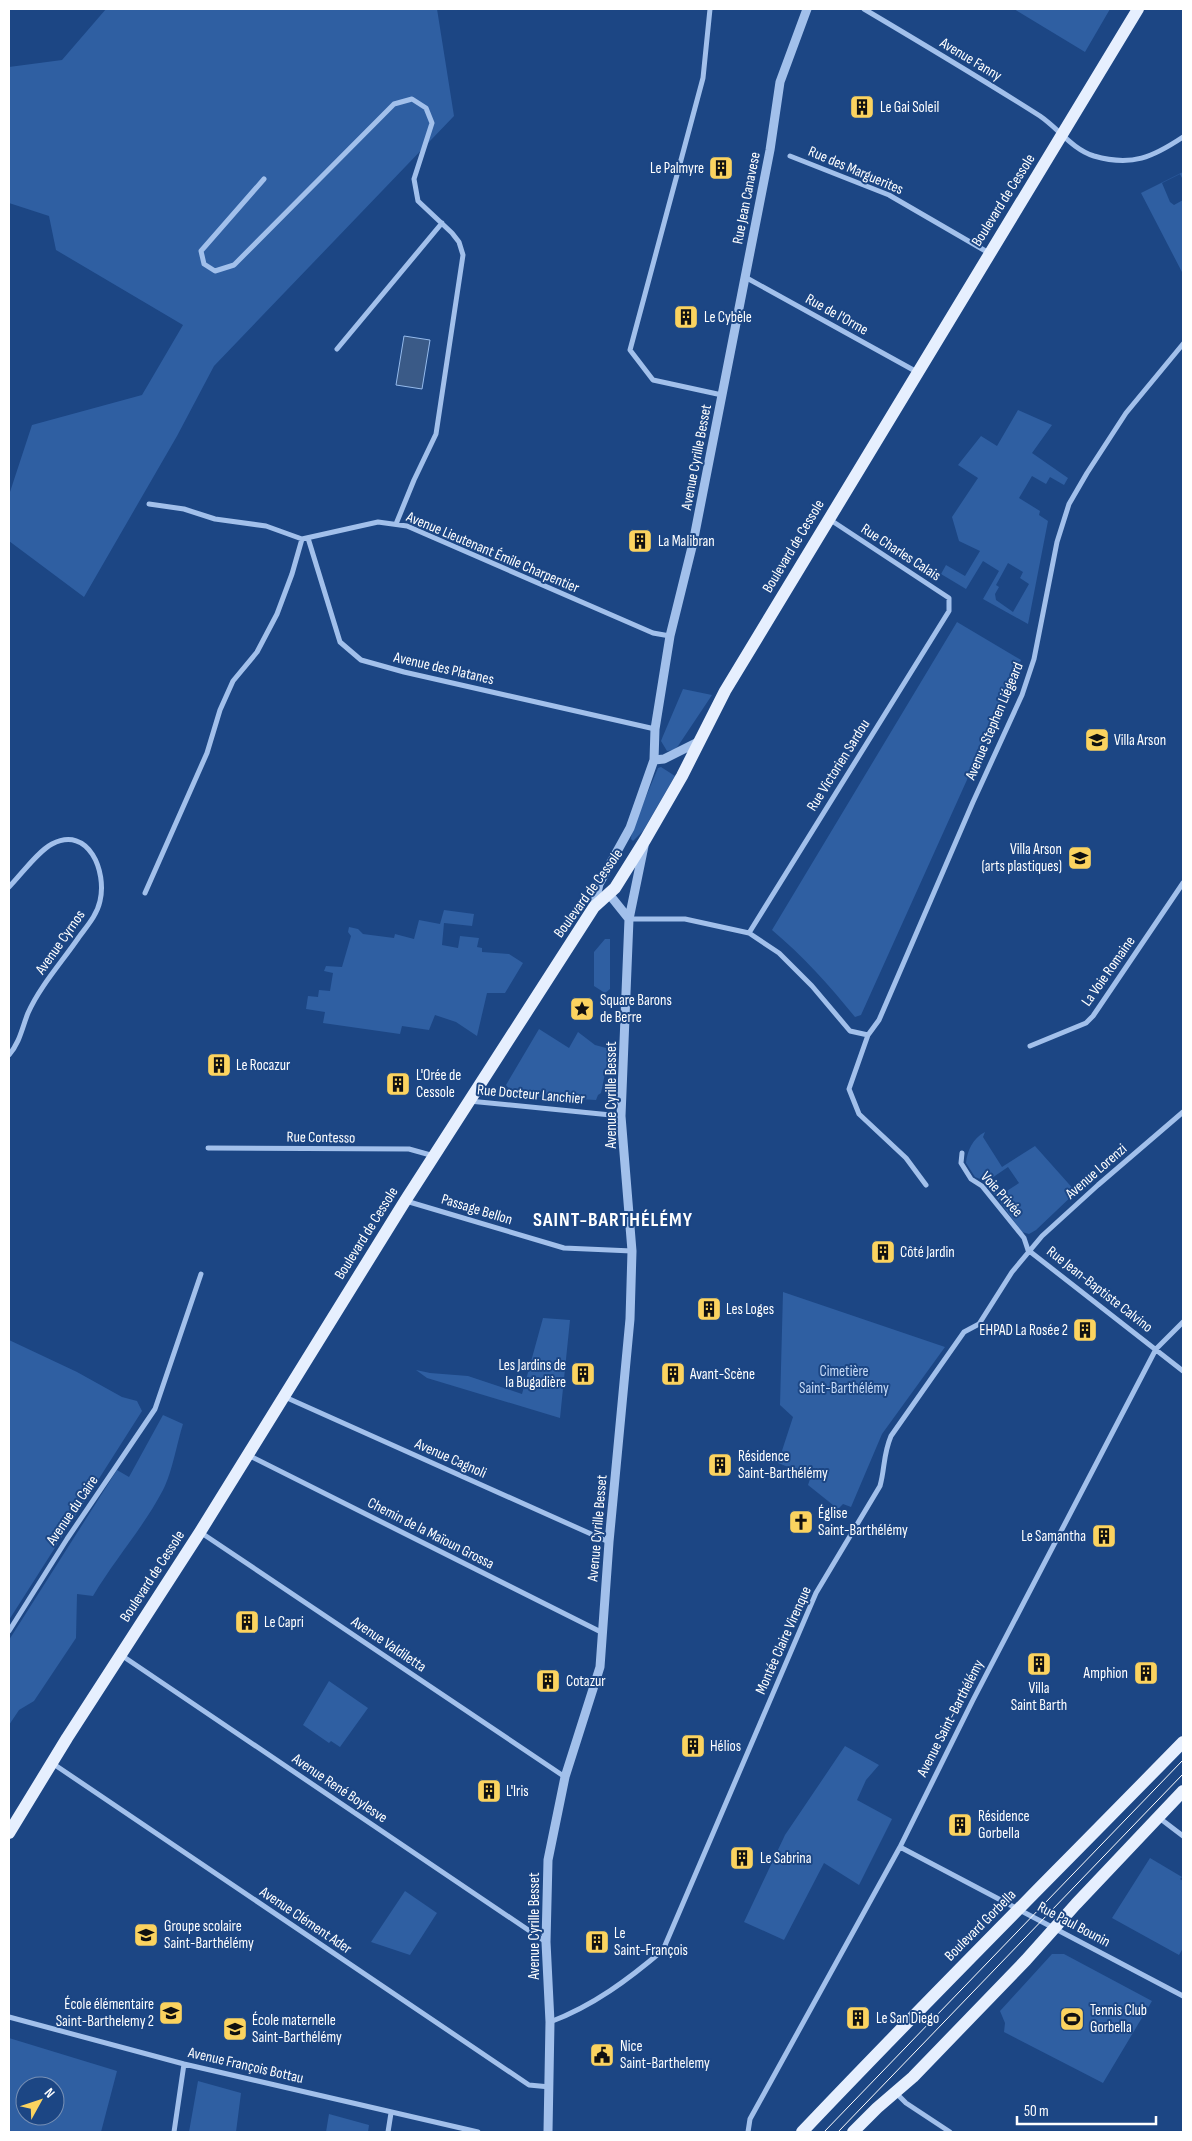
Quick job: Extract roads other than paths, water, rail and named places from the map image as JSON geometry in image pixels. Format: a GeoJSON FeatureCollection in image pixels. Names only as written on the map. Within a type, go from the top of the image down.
{"type":"FeatureCollection","features":[{"type":"Feature","properties":{"kind":"main road","name":"Boulevard de Cessole"},"geometry":{"type":"LineString","coordinates":[[9,1833],[52,1762],[200,1532],[469,1101],[594,907],[615,888],[645,840],[700,741],[725,691],[1138,9]]}},
{"type":"Feature","properties":{"kind":"main road","name":"Boulevard Gorbella"},"geometry":{"type":"LineString","coordinates":[[802,2132],[975,1952],[1183,1742]]}},
{"type":"Feature","properties":{"kind":"main road"},"geometry":{"type":"LineString","coordinates":[[853,2132],[913,2077],[1056,1928],[1076,1904],[1183,1791]]}},
{"type":"Feature","properties":{"kind":"street","name":"Avenue Cyrille Besset"},"geometry":{"type":"LineString","coordinates":[[594,907],[599,884],[630,828],[654,760],[655,729],[670,636],[692,543],[722,395],[653,380],[630,350],[704,78],[710,9]]}},
{"type":"Feature","properties":{"kind":"street","name":"Rue Jean Canavese"},"geometry":{"type":"LineString","coordinates":[[722,395],[770,150],[780,82],[807,9]]}},
{"type":"Feature","properties":{"kind":"street","name":"Avenue Fanny"},"geometry":{"type":"LineString","coordinates":[[864,9],[1042,117],[1079,151],[1108,159],[1135,161],[1159,153],[1183,137]]}},
{"type":"Feature","properties":{"kind":"street"},"geometry":{"type":"LineString","coordinates":[[264,179],[201,251],[204,264],[214,271],[234,265],[394,104],[412,99],[426,108],[432,123],[414,179],[418,201],[459,242],[463,255],[436,434],[396,524]]}},
{"type":"Feature","properties":{"kind":"street","name":"Rue des Marguerites"},"geometry":{"type":"LineString","coordinates":[[790,156],[889,195],[989,253]]}},
{"type":"Feature","properties":{"kind":"street"},"geometry":{"type":"LineString","coordinates":[[337,349],[442,224]]}},
{"type":"Feature","properties":{"kind":"street","name":"Rue de l'Orme"},"geometry":{"type":"LineString","coordinates":[[745,277],[917,372]]}},
{"type":"Feature","properties":{"kind":"street","name":"Avenue Stephen Liégeard"},"geometry":{"type":"LineString","coordinates":[[926,1185],[906,1158],[859,1114],[849,1089],[868,1035],[879,1020],[973,802],[1022,695],[1034,659],[1057,542],[1070,504],[1087,473],[1126,413],[1183,344]]}},
{"type":"Feature","properties":{"kind":"street"},"geometry":{"type":"LineString","coordinates":[[145,893],[207,753],[220,710],[233,680],[258,652],[277,614],[305,538],[266,526],[215,519],[184,509],[149,504]]}},
{"type":"Feature","properties":{"kind":"street","name":"Rue Charles Calais"},"geometry":{"type":"LineString","coordinates":[[829,519],[949,598],[949,611]]}},
{"type":"Feature","properties":{"kind":"street","name":"Avenue Lieutenant Émile Charpentier"},"geometry":{"type":"LineString","coordinates":[[305,538],[378,522],[407,526],[653,633],[670,636]]}},
{"type":"Feature","properties":{"kind":"street","name":"Avenue des Platanes"},"geometry":{"type":"LineString","coordinates":[[305,538],[340,642],[361,660],[414,675],[655,729]]}},
{"type":"Feature","properties":{"kind":"street","name":"Rue Victorien Sardou"},"geometry":{"type":"LineString","coordinates":[[749,932],[949,611]]}},
{"type":"Feature","properties":{"kind":"street"},"geometry":{"type":"LineString","coordinates":[[654,760],[664,759],[700,741]]}},
{"type":"Feature","properties":{"kind":"street","name":"Avenue Cyrille Besset"},"geometry":{"type":"LineString","coordinates":[[548,2132],[550,2022],[546,1942],[548,1860],[565,1777],[600,1667],[604,1633],[609,1542],[630,1319],[632,1251],[621,1116],[629,920],[645,840]]}},
{"type":"Feature","properties":{"kind":"street","name":"Avenue Cyrnos"},"geometry":{"type":"LineString","coordinates":[[9,887],[44,849],[60,841],[78,842],[88,848],[96,858],[102,879],[102,893],[96,912],[33,1005],[20,1037],[9,1054]]}},
{"type":"Feature","properties":{"kind":"street","name":"La Voie Romaine"},"geometry":{"type":"LineString","coordinates":[[1030,1046],[1086,1024],[1183,883]]}},
{"type":"Feature","properties":{"kind":"street"},"geometry":{"type":"LineString","coordinates":[[608,894],[629,920],[685,919],[749,932],[780,953],[812,986],[850,1031],[868,1035]]}},
{"type":"Feature","properties":{"kind":"street","name":"Rue Docteur Lanchier"},"geometry":{"type":"LineString","coordinates":[[469,1101],[621,1116]]}},
{"type":"Feature","properties":{"kind":"street","name":"Avenue Lorenzi"},"geometry":{"type":"LineString","coordinates":[[1028,1250],[1098,1185],[1183,1112]]}},
{"type":"Feature","properties":{"kind":"street","name":"Rue Contesso"},"geometry":{"type":"LineString","coordinates":[[208,1148],[409,1149],[434,1156]]}},
{"type":"Feature","properties":{"kind":"street","name":"Voie Privée"},"geometry":{"type":"LineString","coordinates":[[962,1153],[961,1163],[971,1179],[982,1186],[1012,1223],[1024,1238],[1028,1250]]}},
{"type":"Feature","properties":{"kind":"street","name":"Passage Bellon"},"geometry":{"type":"LineString","coordinates":[[405,1201],[564,1248],[632,1251]]}},
{"type":"Feature","properties":{"kind":"street","name":"Rue Jean-Baptiste Calvino"},"geometry":{"type":"LineString","coordinates":[[1028,1250],[1183,1371]]}},
{"type":"Feature","properties":{"kind":"street","name":"Montée Claire Virenque"},"geometry":{"type":"LineString","coordinates":[[550,2022],[575,2013],[625,1981],[663,1950],[816,1594],[880,1486],[884,1472],[885,1451],[891,1436],[964,1332],[979,1324],[1028,1250]]}},
{"type":"Feature","properties":{"kind":"street","name":"Avenue du Caire"},"geometry":{"type":"LineString","coordinates":[[9,1631],[67,1539],[157,1404],[201,1274]]}},
{"type":"Feature","properties":{"kind":"street","name":"Avenue Saint-Barthélémy"},"geometry":{"type":"LineString","coordinates":[[748,2132],[750,2119],[900,1847],[973,1700],[1156,1349],[1183,1322]]}},
{"type":"Feature","properties":{"kind":"street","name":"Avenue Cagnoli"},"geometry":{"type":"LineString","coordinates":[[284,1396],[609,1542]]}},
{"type":"Feature","properties":{"kind":"street","name":"Chemin de la Maïoun Grossa"},"geometry":{"type":"LineString","coordinates":[[247,1455],[604,1633]]}},
{"type":"Feature","properties":{"kind":"street","name":"Avenue Valdiletta"},"geometry":{"type":"LineString","coordinates":[[200,1532],[565,1777]]}},
{"type":"Feature","properties":{"kind":"street","name":"Avenue René Boylesve"},"geometry":{"type":"LineString","coordinates":[[120,1655],[546,1942]]}},
{"type":"Feature","properties":{"kind":"street","name":"Avenue Clément Ader"},"geometry":{"type":"LineString","coordinates":[[52,1762],[529,2085],[550,2087]]}},
{"type":"Feature","properties":{"kind":"street"},"geometry":{"type":"LineString","coordinates":[[1158,1817],[1183,1836]]}},
{"type":"Feature","properties":{"kind":"street","name":"Rue Paul Bounin"},"geometry":{"type":"LineString","coordinates":[[900,1847],[1183,1996]]}},
{"type":"Feature","properties":{"kind":"street","name":"Avenue François Bottau"},"geometry":{"type":"LineString","coordinates":[[9,2017],[184,2064],[478,2132]]}},
{"type":"Feature","properties":{"kind":"street"},"geometry":{"type":"LineString","coordinates":[[174,2132],[184,2064]]}},
{"type":"Feature","properties":{"kind":"street"},"geometry":{"type":"LineString","coordinates":[[895,2093],[950,2132]]}},
{"type":"Feature","properties":{"kind":"street"},"geometry":{"type":"LineString","coordinates":[[388,2132],[391,2112]]}},
{"type":"Feature","properties":{"kind":"tram line"},"geometry":{"type":"LineString","coordinates":[[824,2132],[1183,1760]]}},
{"type":"Feature","properties":{"kind":"tram line"},"geometry":{"type":"LineString","coordinates":[[838,2132],[1183,1774]]}},
{"type":"Feature","properties":{"kind":"place","name":"Le Gai Soleil"},"geometry":{"type":"Point","coordinates":[862,107]}},
{"type":"Feature","properties":{"kind":"place","name":"Le Palmyre"},"geometry":{"type":"Point","coordinates":[721,168]}},
{"type":"Feature","properties":{"kind":"place","name":"Le Cybèle"},"geometry":{"type":"Point","coordinates":[686,317]}},
{"type":"Feature","properties":{"kind":"place","name":"La Malibran"},"geometry":{"type":"Point","coordinates":[640,541]}},
{"type":"Feature","properties":{"kind":"place","name":"Villa Arson"},"geometry":{"type":"Point","coordinates":[1097,740]}},
{"type":"Feature","properties":{"kind":"place","name":"Villa Arson (arts plastiques)"},"geometry":{"type":"Point","coordinates":[1080,858]}},
{"type":"Feature","properties":{"kind":"place","name":"Square Barons de Berre"},"geometry":{"type":"Point","coordinates":[582,1009]}},
{"type":"Feature","properties":{"kind":"place","name":"Le Rocazur"},"geometry":{"type":"Point","coordinates":[219,1065]}},
{"type":"Feature","properties":{"kind":"place","name":"L'Orée de Cessole"},"geometry":{"type":"Point","coordinates":[398,1084]}},
{"type":"Feature","properties":{"kind":"place","name":"Côté Jardin"},"geometry":{"type":"Point","coordinates":[883,1252]}},
{"type":"Feature","properties":{"kind":"place","name":"Les Loges"},"geometry":{"type":"Point","coordinates":[709,1309]}},
{"type":"Feature","properties":{"kind":"place","name":"EHPAD La Rosée 2"},"geometry":{"type":"Point","coordinates":[1085,1330]}},
{"type":"Feature","properties":{"kind":"place","name":"Les Jardins de la Bugadière"},"geometry":{"type":"Point","coordinates":[583,1374]}},
{"type":"Feature","properties":{"kind":"place","name":"Avant-Scène"},"geometry":{"type":"Point","coordinates":[673,1374]}},
{"type":"Feature","properties":{"kind":"place","name":"Résidence Saint-Barthélémy"},"geometry":{"type":"Point","coordinates":[720,1465]}},
{"type":"Feature","properties":{"kind":"place","name":"Église Saint-Barthélémy"},"geometry":{"type":"Point","coordinates":[801,1522]}},
{"type":"Feature","properties":{"kind":"place","name":"Le Samantha"},"geometry":{"type":"Point","coordinates":[1104,1536]}},
{"type":"Feature","properties":{"kind":"place","name":"Le Capri"},"geometry":{"type":"Point","coordinates":[247,1622]}},
{"type":"Feature","properties":{"kind":"place","name":"Villa Saint Barth"},"geometry":{"type":"Point","coordinates":[1039,1664]}},
{"type":"Feature","properties":{"kind":"place","name":"Amphion"},"geometry":{"type":"Point","coordinates":[1146,1673]}},
{"type":"Feature","properties":{"kind":"place","name":"Cotazur"},"geometry":{"type":"Point","coordinates":[548,1681]}},
{"type":"Feature","properties":{"kind":"place","name":"Hélios"},"geometry":{"type":"Point","coordinates":[693,1746]}},
{"type":"Feature","properties":{"kind":"place","name":"L'Iris"},"geometry":{"type":"Point","coordinates":[489,1791]}},
{"type":"Feature","properties":{"kind":"place","name":"Résidence Gorbella"},"geometry":{"type":"Point","coordinates":[960,1825]}},
{"type":"Feature","properties":{"kind":"place","name":"Le Sabrina"},"geometry":{"type":"Point","coordinates":[742,1858]}},
{"type":"Feature","properties":{"kind":"place","name":"Groupe scolaire Saint-Barthélémy"},"geometry":{"type":"Point","coordinates":[146,1935]}},
{"type":"Feature","properties":{"kind":"place","name":"Le Saint-François"},"geometry":{"type":"Point","coordinates":[597,1942]}},
{"type":"Feature","properties":{"kind":"place","name":"École élémentaire Saint-Barthelemy 2"},"geometry":{"type":"Point","coordinates":[171,2013]}},
{"type":"Feature","properties":{"kind":"place","name":"Le San Diego"},"geometry":{"type":"Point","coordinates":[858,2018]}},
{"type":"Feature","properties":{"kind":"place","name":"Tennis Club Gorbella"},"geometry":{"type":"Point","coordinates":[1072,2019]}},
{"type":"Feature","properties":{"kind":"place","name":"École maternelle Saint-Barthélémy"},"geometry":{"type":"Point","coordinates":[235,2029]}},
{"type":"Feature","properties":{"kind":"place","name":"Nice Saint-Barthelemy"},"geometry":{"type":"Point","coordinates":[602,2055]}},
{"type":"Feature","properties":{"kind":"district","name":"SAINT-BARTHÉLÉMY"},"geometry":{"type":"Point","coordinates":[613,1219]}},
{"type":"Feature","properties":{"kind":"park label","name":"Cimetière Saint-Barthélémy"},"geometry":{"type":"Point","coordinates":[844,1380]}}]}
